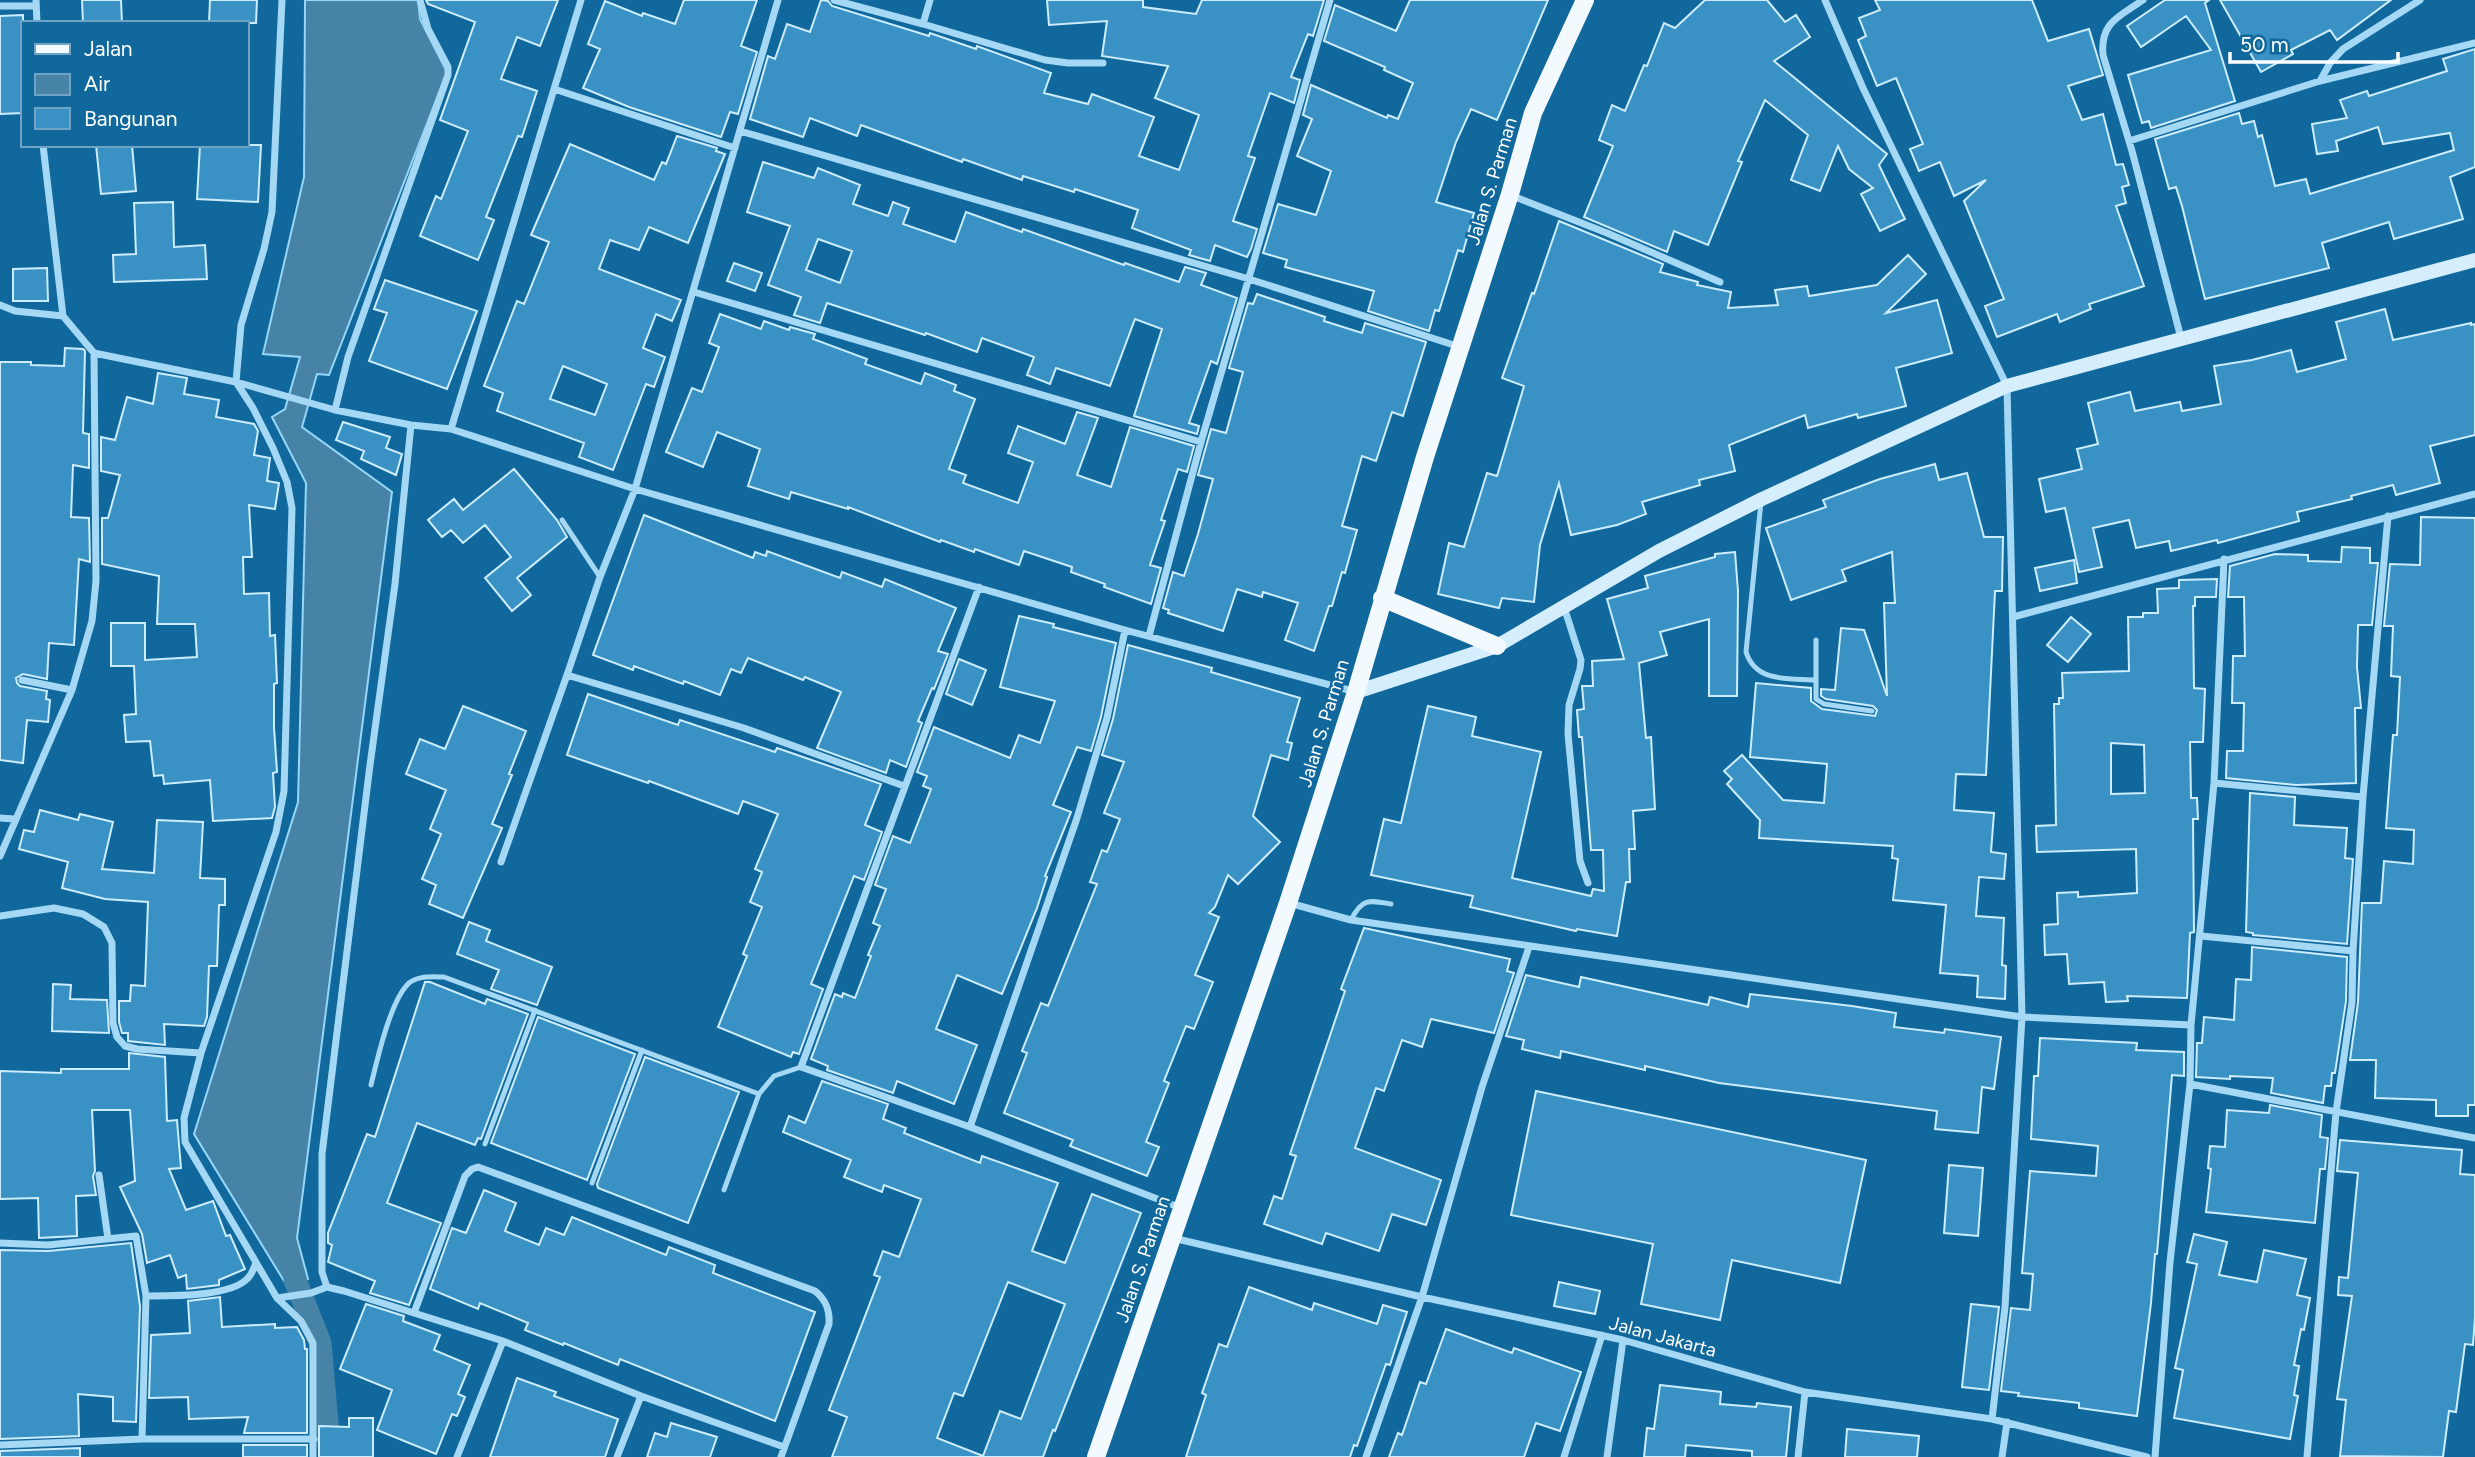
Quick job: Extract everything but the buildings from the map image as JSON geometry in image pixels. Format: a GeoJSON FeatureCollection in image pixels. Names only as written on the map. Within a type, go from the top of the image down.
{"type":"FeatureCollection","features":[{"type":"Feature","properties":{"kind":"main road","name":"Jalan S. Parman"},"geometry":{"type":"LineString","coordinates":[[1096,1457],[1288,903],[1356,692],[1382,598],[1510,194],[1533,113],[1585,0]]}},
{"type":"Feature","properties":{"kind":"main road"},"geometry":{"type":"LineString","coordinates":[[1356,692],[1497,646],[1659,551],[1762,499],[2007,386],[2475,260]]}},
{"type":"Feature","properties":{"kind":"main road"},"geometry":{"type":"LineString","coordinates":[[1382,598],[1497,646]]}},
{"type":"Feature","properties":{"kind":"street"},"geometry":{"type":"LineString","coordinates":[[282,0],[272,212],[241,326],[236,382],[253,408],[273,448],[287,482],[292,508],[284,791],[276,832],[201,1053],[184,1118],[185,1142],[256,1263],[279,1298],[301,1321],[313,1343],[313,1457]]}},
{"type":"Feature","properties":{"kind":"street"},"geometry":{"type":"LineString","coordinates":[[335,410],[348,357],[448,75],[448,68],[428,29],[420,0]]}},
{"type":"Feature","properties":{"kind":"street"},"geometry":{"type":"LineString","coordinates":[[451,429],[580,0]]}},
{"type":"Feature","properties":{"kind":"street"},"geometry":{"type":"LineString","coordinates":[[501,862],[600,578],[635,489],[778,0]]}},
{"type":"Feature","properties":{"kind":"street"},"geometry":{"type":"LineString","coordinates":[[834,0],[1035,58],[1068,63],[1102,63]]}},
{"type":"Feature","properties":{"kind":"street"},"geometry":{"type":"LineString","coordinates":[[923,24],[930,0]]}},
{"type":"Feature","properties":{"kind":"street"},"geometry":{"type":"LineString","coordinates":[[1149,636],[1201,442],[1330,0]]}},
{"type":"Feature","properties":{"kind":"street"},"geometry":{"type":"LineString","coordinates":[[1825,0],[1863,89],[2007,386],[2022,1017],[2005,1307],[1992,1419]]}},
{"type":"Feature","properties":{"kind":"street"},"geometry":{"type":"LineString","coordinates":[[2143,0],[2109,24],[2102,41],[2103,55],[2129,141],[2181,338]]}},
{"type":"Feature","properties":{"kind":"street"},"geometry":{"type":"LineString","coordinates":[[2320,81],[2330,63],[2343,49],[2420,0]]}},
{"type":"Feature","properties":{"kind":"street"},"geometry":{"type":"LineString","coordinates":[[0,6],[36,3],[37,21]]}},
{"type":"Feature","properties":{"kind":"street"},"geometry":{"type":"LineString","coordinates":[[2129,141],[2320,81],[2475,43]]}},
{"type":"Feature","properties":{"kind":"street"},"geometry":{"type":"LineString","coordinates":[[554,89],[735,148]]}},
{"type":"Feature","properties":{"kind":"street"},"geometry":{"type":"LineString","coordinates":[[740,131],[1249,279],[1461,348]]}},
{"type":"Feature","properties":{"kind":"street"},"geometry":{"type":"LineString","coordinates":[[43,147],[63,316],[94,353],[236,382],[335,410],[411,425],[451,429],[635,489],[1125,631],[1356,692]]}},
{"type":"Feature","properties":{"kind":"street"},"geometry":{"type":"LineString","coordinates":[[1510,194],[1720,282]]}},
{"type":"Feature","properties":{"kind":"street"},"geometry":{"type":"LineString","coordinates":[[694,292],[1201,442]]}},
{"type":"Feature","properties":{"kind":"street"},"geometry":{"type":"LineString","coordinates":[[0,305],[15,311],[63,316]]}},
{"type":"Feature","properties":{"kind":"street"},"geometry":{"type":"LineString","coordinates":[[0,856],[72,690],[92,621],[96,582],[94,353]]}},
{"type":"Feature","properties":{"kind":"street"},"geometry":{"type":"LineString","coordinates":[[327,1287],[322,1272],[322,1154],[370,765],[396,584],[411,425]]}},
{"type":"Feature","properties":{"kind":"street"},"geometry":{"type":"LineString","coordinates":[[2013,617],[2475,494]]}},
{"type":"Feature","properties":{"kind":"street"},"geometry":{"type":"LineString","coordinates":[[2307,1457],[2336,1112],[2352,1002],[2363,797],[2388,516]]}},
{"type":"Feature","properties":{"kind":"street"},"geometry":{"type":"LineString","coordinates":[[2155,1457],[2171,1262],[2190,1084],[2191,1025],[2214,783],[2224,559]]}},
{"type":"Feature","properties":{"kind":"street"},"geometry":{"type":"LineString","coordinates":[[979,587],[801,1067],[970,1127],[1181,1208]]}},
{"type":"Feature","properties":{"kind":"street"},"geometry":{"type":"LineString","coordinates":[[1564,607],[1581,660],[1569,705],[1568,734],[1580,861],[1588,883]]}},
{"type":"Feature","properties":{"kind":"street"},"geometry":{"type":"LineString","coordinates":[[970,1127],[1077,818],[1107,718],[1125,631]]}},
{"type":"Feature","properties":{"kind":"street"},"geometry":{"type":"LineString","coordinates":[[567,675],[744,729],[904,786]]}},
{"type":"Feature","properties":{"kind":"street"},"geometry":{"type":"LineString","coordinates":[[22,680],[72,690]]}},
{"type":"Feature","properties":{"kind":"street"},"geometry":{"type":"LineString","coordinates":[[2214,783],[2363,797]]}},
{"type":"Feature","properties":{"kind":"street"},"geometry":{"type":"LineString","coordinates":[[0,818],[15,819]]}},
{"type":"Feature","properties":{"kind":"street"},"geometry":{"type":"LineString","coordinates":[[1288,903],[1351,919],[1529,947],[2022,1017],[2191,1025]]}},
{"type":"Feature","properties":{"kind":"street"},"geometry":{"type":"LineString","coordinates":[[0,916],[54,908],[83,914],[104,927],[112,943],[113,1023],[117,1037],[125,1046],[137,1049],[201,1053]]}},
{"type":"Feature","properties":{"kind":"street"},"geometry":{"type":"LineString","coordinates":[[2201,936],[2353,951]]}},
{"type":"Feature","properties":{"kind":"street"},"geometry":{"type":"LineString","coordinates":[[1366,1457],[1422,1297],[1482,1087],[1529,947]]}},
{"type":"Feature","properties":{"kind":"street"},"geometry":{"type":"LineString","coordinates":[[2190,1084],[2475,1138]]}},
{"type":"Feature","properties":{"kind":"street"},"geometry":{"type":"LineString","coordinates":[[414,1313],[464,1176],[472,1169],[481,1167],[815,1291],[822,1297],[830,1315],[829,1324],[781,1457]]}},
{"type":"Feature","properties":{"kind":"street"},"geometry":{"type":"LineString","coordinates":[[99,1175],[108,1239]]}},
{"type":"Feature","properties":{"kind":"street"},"geometry":{"type":"LineString","coordinates":[[0,1243],[47,1245],[136,1236],[146,1296],[142,1439]]}},
{"type":"Feature","properties":{"kind":"street","name":"Jalan Jakarta"},"geometry":{"type":"LineString","coordinates":[[1172,1238],[1422,1297],[1623,1340],[1805,1392],[1992,1419],[2147,1457]]}},
{"type":"Feature","properties":{"kind":"street"},"geometry":{"type":"LineString","coordinates":[[146,1296],[198,1294],[231,1287],[248,1278],[256,1263]]}},
{"type":"Feature","properties":{"kind":"street"},"geometry":{"type":"LineString","coordinates":[[279,1298],[311,1293],[327,1287],[503,1341],[641,1396],[784,1447]]}},
{"type":"Feature","properties":{"kind":"street"},"geometry":{"type":"LineString","coordinates":[[1564,1457],[1601,1335]]}},
{"type":"Feature","properties":{"kind":"street"},"geometry":{"type":"LineString","coordinates":[[1607,1457],[1623,1340]]}},
{"type":"Feature","properties":{"kind":"street"},"geometry":{"type":"LineString","coordinates":[[457,1457],[503,1341]]}},
{"type":"Feature","properties":{"kind":"street"},"geometry":{"type":"LineString","coordinates":[[1798,1457],[1805,1392]]}},
{"type":"Feature","properties":{"kind":"street"},"geometry":{"type":"LineString","coordinates":[[617,1457],[641,1396]]}},
{"type":"Feature","properties":{"kind":"street"},"geometry":{"type":"LineString","coordinates":[[2002,1457],[2007,1422]]}},
{"type":"Feature","properties":{"kind":"street"},"geometry":{"type":"LineString","coordinates":[[0,1445],[142,1439],[314,1439]]}},
{"type":"Feature","properties":{"kind":"lane"},"geometry":{"type":"LineString","coordinates":[[1762,499],[1746,652],[1752,667],[1769,676],[1816,680]]}},
{"type":"Feature","properties":{"kind":"lane"},"geometry":{"type":"LineString","coordinates":[[562,520],[600,578]]}},
{"type":"Feature","properties":{"kind":"lane"},"geometry":{"type":"LineString","coordinates":[[1816,639],[1816,696],[1820,702],[1872,712]]}},
{"type":"Feature","properties":{"kind":"lane"},"geometry":{"type":"LineString","coordinates":[[1351,919],[1362,903],[1372,901],[1391,904]]}},
{"type":"Feature","properties":{"kind":"lane"},"geometry":{"type":"LineString","coordinates":[[371,1084],[397,1002],[408,984],[423,976],[444,978],[759,1094]]}},
{"type":"Feature","properties":{"kind":"lane"},"geometry":{"type":"LineString","coordinates":[[485,1144],[535,1010]]}},
{"type":"Feature","properties":{"kind":"lane"},"geometry":{"type":"LineString","coordinates":[[592,1183],[642,1050]]}},
{"type":"Feature","properties":{"kind":"lane"},"geometry":{"type":"LineString","coordinates":[[724,1189],[759,1094],[774,1076],[801,1067]]}},
{"type":"Feature","properties":{"kind":"water"},"geometry":{"type":"Polygon","coordinates":[[[305,0],[418,0],[420,19],[447,72],[329,375],[317,374],[302,427],[392,492],[297,1238],[308,1279],[284,1281],[194,1134],[298,802],[306,483],[272,417],[285,409],[300,357],[263,354],[304,177],[305,0]]]}},
{"type":"Feature","properties":{"kind":"waterway"},"geometry":{"type":"LineString","coordinates":[[295,1280],[320,1343],[330,1457]]}}]}
